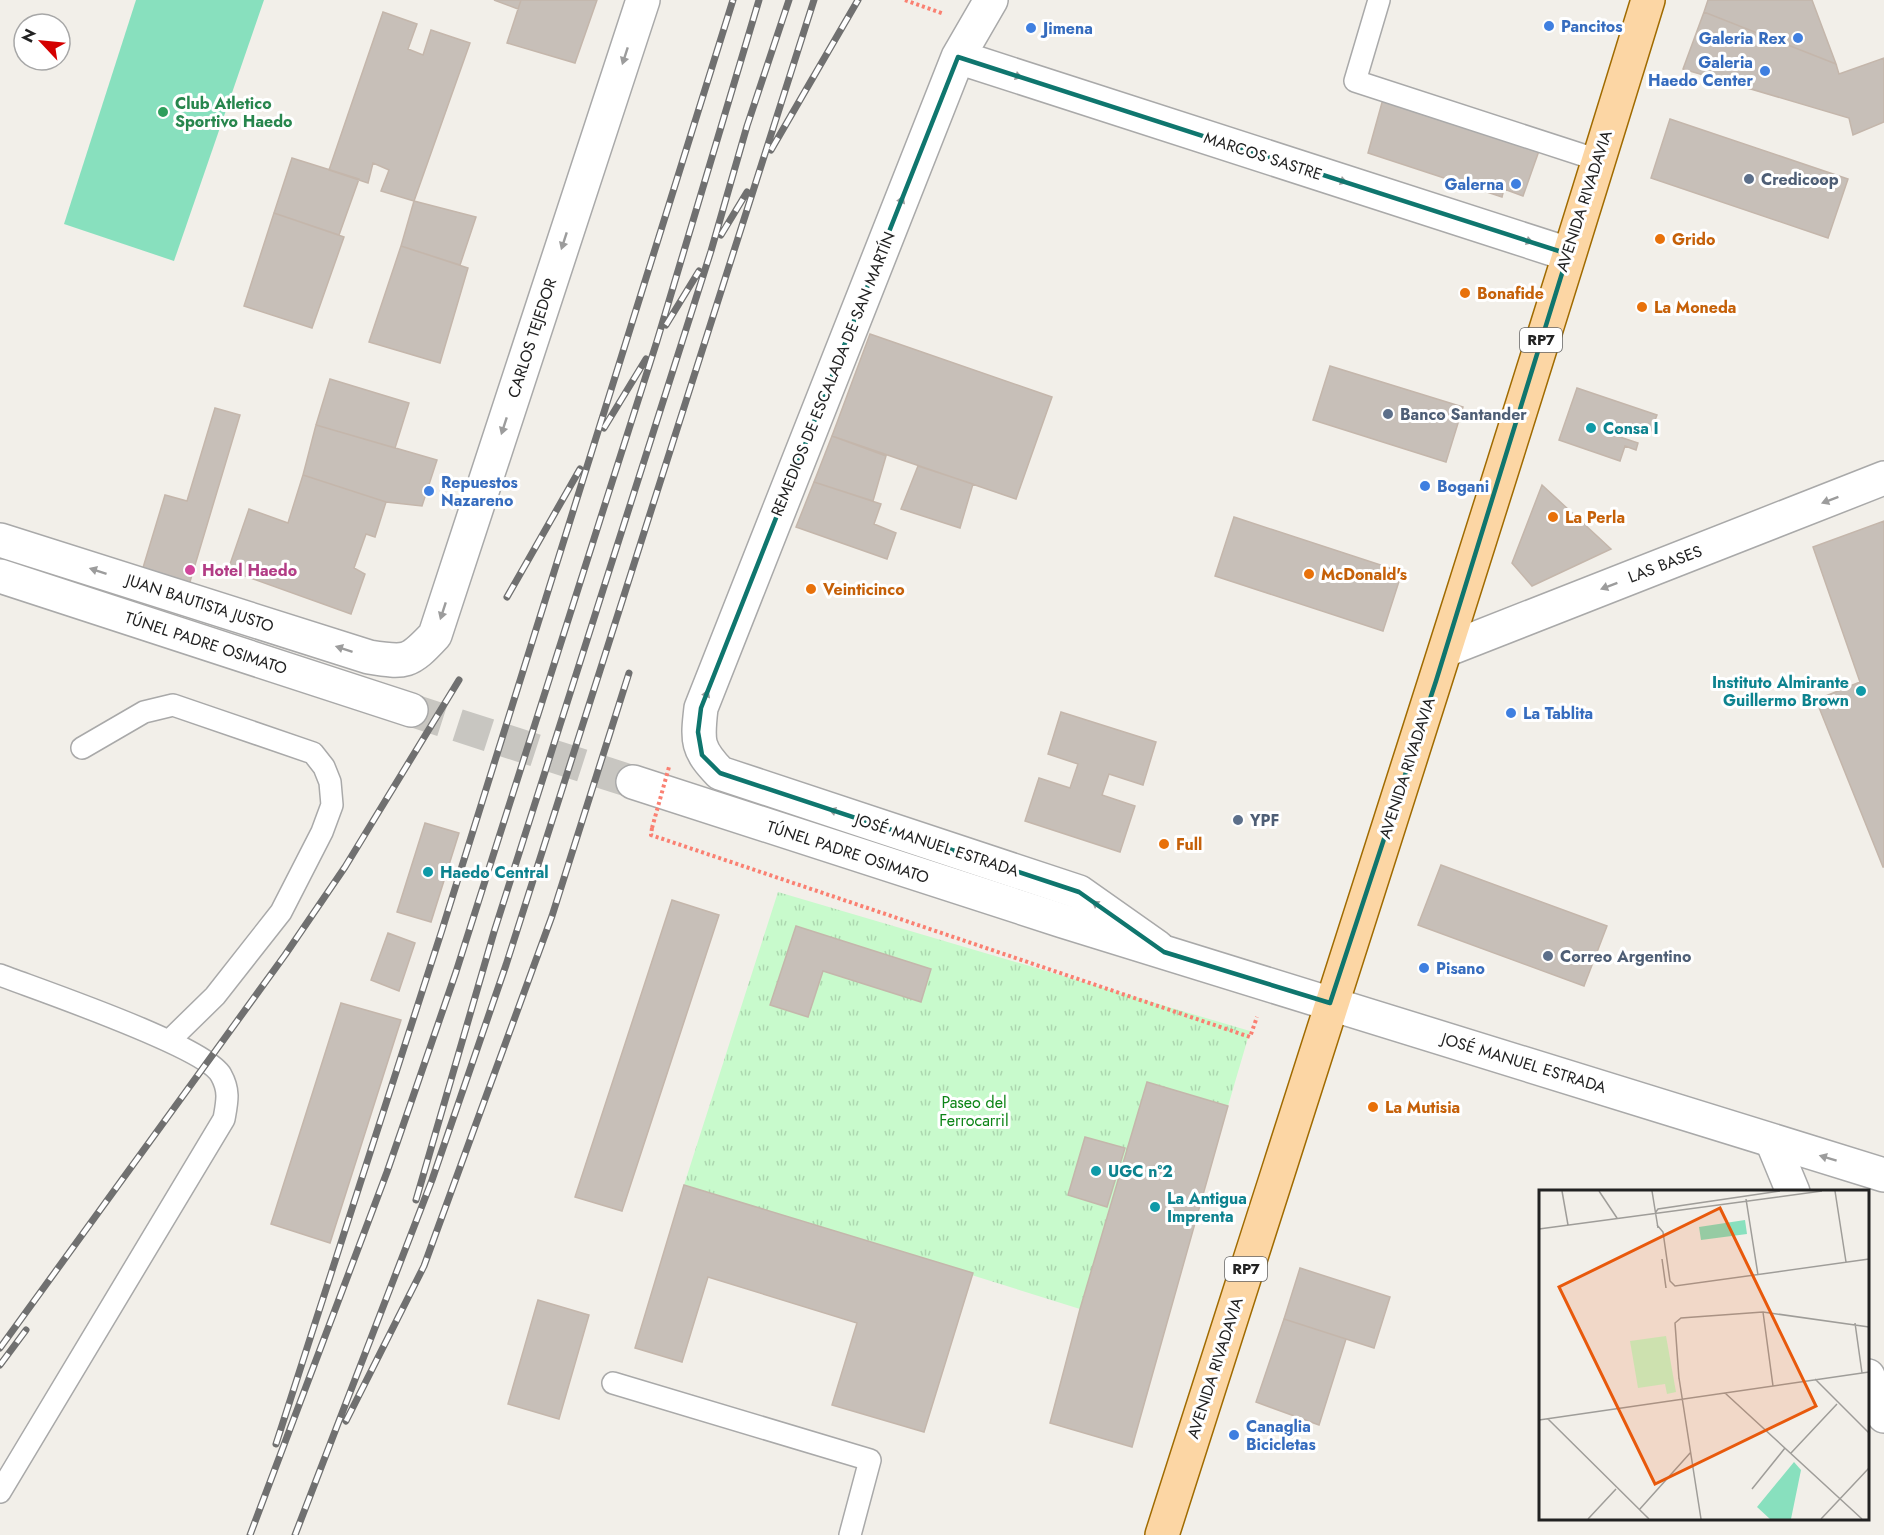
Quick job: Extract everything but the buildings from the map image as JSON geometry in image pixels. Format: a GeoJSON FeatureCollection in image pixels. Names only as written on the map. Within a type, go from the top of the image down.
{"type":"FeatureCollection","features":[{"type":"Feature","properties":{"kind":"main road","name":"AVENIDA RIVADAVIA"},"geometry":{"type":"LineString","coordinates":[[1162,1535],[1330,1003],[1446,650],[1648,0]]}},
{"type":"Feature","properties":{"kind":"street","name":"CARLOS TEJEDOR"},"geometry":{"type":"LineString","coordinates":[[401,662],[419,652],[435,635],[643,0]]}},
{"type":"Feature","properties":{"kind":"street","name":"REMEDIOS DE ESCALADA DE SAN MARTÍN"},"geometry":{"type":"LineString","coordinates":[[702,755],[698,732],[701,708],[958,57],[991,0]]}},
{"type":"Feature","properties":{"kind":"street","name":"MARCOS SASTRE"},"geometry":{"type":"LineString","coordinates":[[958,57],[1568,254]]}},
{"type":"Feature","properties":{"kind":"street","name":"LAS BASES"},"geometry":{"type":"LineString","coordinates":[[1446,650],[1884,478]]}},
{"type":"Feature","properties":{"kind":"street","name":"JUAN BAUTISTA JUSTO"},"geometry":{"type":"LineString","coordinates":[[0,540],[369,657],[401,662]]}},
{"type":"Feature","properties":{"kind":"street","name":"TÚNEL PADRE OSIMATO"},"geometry":{"type":"LineString","coordinates":[[0,576],[411,710]]}},
{"type":"Feature","properties":{"kind":"street","name":"JOSÉ MANUEL ESTRADA"},"geometry":{"type":"LineString","coordinates":[[702,755],[720,773],[1079,892],[1164,952]]}},
{"type":"Feature","properties":{"kind":"street","name":"TÚNEL PADRE OSIMATO"},"geometry":{"type":"LineString","coordinates":[[633,782],[1063,921]]}},
{"type":"Feature","properties":{"kind":"street","name":"JOSÉ MANUEL ESTRADA"},"geometry":{"type":"LineString","coordinates":[[1063,921],[1884,1176]]}},
{"type":"Feature","properties":{"kind":"street"},"geometry":{"type":"LineString","coordinates":[[1772,1141],[1793,1190]]}},
{"type":"Feature","properties":{"kind":"street"},"geometry":{"type":"LineString","coordinates":[[1869,1378],[1884,1416]]}},
{"type":"Feature","properties":{"kind":"lane"},"geometry":{"type":"LineString","coordinates":[[1379,0],[1355,81],[1598,160]]}},
{"type":"Feature","properties":{"kind":"lane"},"geometry":{"type":"LineString","coordinates":[[82,748],[144,712],[173,705],[314,753],[324,767],[330,782],[332,805],[322,832],[281,912],[215,996],[169,1041]]}},
{"type":"Feature","properties":{"kind":"lane"},"geometry":{"type":"LineString","coordinates":[[0,975],[187,1048],[220,1073],[229,1095],[224,1119],[0,1492]]}},
{"type":"Feature","properties":{"kind":"lane"},"geometry":{"type":"LineString","coordinates":[[613,1383],[870,1460],[850,1535]]}},
{"type":"Feature","properties":{"kind":"path"},"geometry":{"type":"LineString","coordinates":[[905,0],[945,14],[949,7]]}},
{"type":"Feature","properties":{"kind":"path"},"geometry":{"type":"LineString","coordinates":[[669,767],[651,835],[1250,1037],[1267,985]]}},
{"type":"Feature","properties":{"kind":"highlighted area"},"geometry":{"type":"Polygon","coordinates":[[[958,57],[1568,254],[1436,681],[1330,1003],[1164,952],[1079,892],[720,773],[702,755],[698,732],[701,708],[958,57]]]}},
{"type":"Feature","properties":{"kind":"green space","name":"Club Atletico Sportivo Haedo"},"geometry":{"type":"Polygon","coordinates":[[[136,0],[264,0],[174,261],[64,224],[136,0]]]}},
{"type":"Feature","properties":{"kind":"green space","name":"Paseo del Ferrocarril"},"geometry":{"type":"Polygon","coordinates":[[[778,892],[1250,1031],[1228,1106],[1147,1082],[1080,1309],[684,1185],[778,892]]]}},
{"type":"Feature","properties":{"kind":"tunnel"},"geometry":{"type":"LineString","coordinates":[[411,710],[633,782]]}},
{"type":"Feature","properties":{"kind":"railway"},"geometry":{"type":"LineString","coordinates":[[276,1444],[442,930],[733,0]]}},
{"type":"Feature","properties":{"kind":"railway"},"geometry":{"type":"LineString","coordinates":[[250,1535],[387,1172],[456,972],[657,341],[759,0]]}},
{"type":"Feature","properties":{"kind":"railway"},"geometry":{"type":"LineString","coordinates":[[416,1200],[494,932],[711,251],[747,126],[789,0]]}},
{"type":"Feature","properties":{"kind":"railway"},"geometry":{"type":"LineString","coordinates":[[295,1535],[432,1180],[506,965],[814,0]]}},
{"type":"Feature","properties":{"kind":"railway"},"geometry":{"type":"LineString","coordinates":[[771,150],[858,0]]}},
{"type":"Feature","properties":{"kind":"railway"},"geometry":{"type":"LineString","coordinates":[[721,235],[747,192]]}},
{"type":"Feature","properties":{"kind":"railway"},"geometry":{"type":"LineString","coordinates":[[666,325],[699,271]]}},
{"type":"Feature","properties":{"kind":"railway"},"geometry":{"type":"LineString","coordinates":[[604,428],[646,359]]}},
{"type":"Feature","properties":{"kind":"railway"},"geometry":{"type":"LineString","coordinates":[[507,597],[580,469]]}},
{"type":"Feature","properties":{"kind":"railway"},"geometry":{"type":"LineString","coordinates":[[346,1421],[424,1266],[552,916],[629,673]]}},
{"type":"Feature","properties":{"kind":"railway"},"geometry":{"type":"LineString","coordinates":[[0,1348],[285,955],[345,867],[459,680]]}},
{"type":"Feature","properties":{"kind":"railway"},"geometry":{"type":"LineString","coordinates":[[0,1365],[26,1330]]}},
{"type":"Feature","properties":{"kind":"place","name":"Pancitos"},"geometry":{"type":"Point","coordinates":[1549,26]}},
{"type":"Feature","properties":{"kind":"place","name":"Jimena"},"geometry":{"type":"Point","coordinates":[1031,28]}},
{"type":"Feature","properties":{"kind":"place","name":"Galeria Rex"},"geometry":{"type":"Point","coordinates":[1798,38]}},
{"type":"Feature","properties":{"kind":"place","name":"Galeria Haedo Center"},"geometry":{"type":"Point","coordinates":[1765,71]}},
{"type":"Feature","properties":{"kind":"place","name":"Club Atletico Sportivo Haedo"},"geometry":{"type":"Point","coordinates":[163,112]}},
{"type":"Feature","properties":{"kind":"place","name":"Credicoop"},"geometry":{"type":"Point","coordinates":[1749,179]}},
{"type":"Feature","properties":{"kind":"place","name":"Galerna"},"geometry":{"type":"Point","coordinates":[1516,184]}},
{"type":"Feature","properties":{"kind":"place","name":"Grido"},"geometry":{"type":"Point","coordinates":[1660,239]}},
{"type":"Feature","properties":{"kind":"place","name":"Bonafide"},"geometry":{"type":"Point","coordinates":[1465,293]}},
{"type":"Feature","properties":{"kind":"place","name":"La Moneda"},"geometry":{"type":"Point","coordinates":[1642,307]}},
{"type":"Feature","properties":{"kind":"place","name":"Banco Santander"},"geometry":{"type":"Point","coordinates":[1388,414]}},
{"type":"Feature","properties":{"kind":"place","name":"Consa I"},"geometry":{"type":"Point","coordinates":[1591,428]}},
{"type":"Feature","properties":{"kind":"place","name":"Bogani"},"geometry":{"type":"Point","coordinates":[1425,486]}},
{"type":"Feature","properties":{"kind":"place","name":"Repuestos Nazareno"},"geometry":{"type":"Point","coordinates":[429,491]}},
{"type":"Feature","properties":{"kind":"place","name":"La Perla"},"geometry":{"type":"Point","coordinates":[1553,517]}},
{"type":"Feature","properties":{"kind":"place","name":"Hotel Haedo"},"geometry":{"type":"Point","coordinates":[190,570]}},
{"type":"Feature","properties":{"kind":"place","name":"McDonald's"},"geometry":{"type":"Point","coordinates":[1309,574]}},
{"type":"Feature","properties":{"kind":"place","name":"Veinticinco"},"geometry":{"type":"Point","coordinates":[811,589]}},
{"type":"Feature","properties":{"kind":"place","name":"Instituto Almirante Guillermo Brown"},"geometry":{"type":"Point","coordinates":[1861,691]}},
{"type":"Feature","properties":{"kind":"place","name":"La Tablita"},"geometry":{"type":"Point","coordinates":[1511,713]}},
{"type":"Feature","properties":{"kind":"place","name":"YPF"},"geometry":{"type":"Point","coordinates":[1238,820]}},
{"type":"Feature","properties":{"kind":"place","name":"Full"},"geometry":{"type":"Point","coordinates":[1164,844]}},
{"type":"Feature","properties":{"kind":"place","name":"Haedo Central"},"geometry":{"type":"Point","coordinates":[428,872]}},
{"type":"Feature","properties":{"kind":"place","name":"Correo Argentino"},"geometry":{"type":"Point","coordinates":[1548,956]}},
{"type":"Feature","properties":{"kind":"place","name":"Pisano"},"geometry":{"type":"Point","coordinates":[1424,968]}},
{"type":"Feature","properties":{"kind":"place","name":"La Mutisia"},"geometry":{"type":"Point","coordinates":[1373,1107]}},
{"type":"Feature","properties":{"kind":"place","name":"UGC n°2"},"geometry":{"type":"Point","coordinates":[1096,1171]}},
{"type":"Feature","properties":{"kind":"place","name":"La Antigua Imprenta"},"geometry":{"type":"Point","coordinates":[1155,1207]}},
{"type":"Feature","properties":{"kind":"place","name":"Canaglia Bicicletas"},"geometry":{"type":"Point","coordinates":[1234,1435]}}]}
